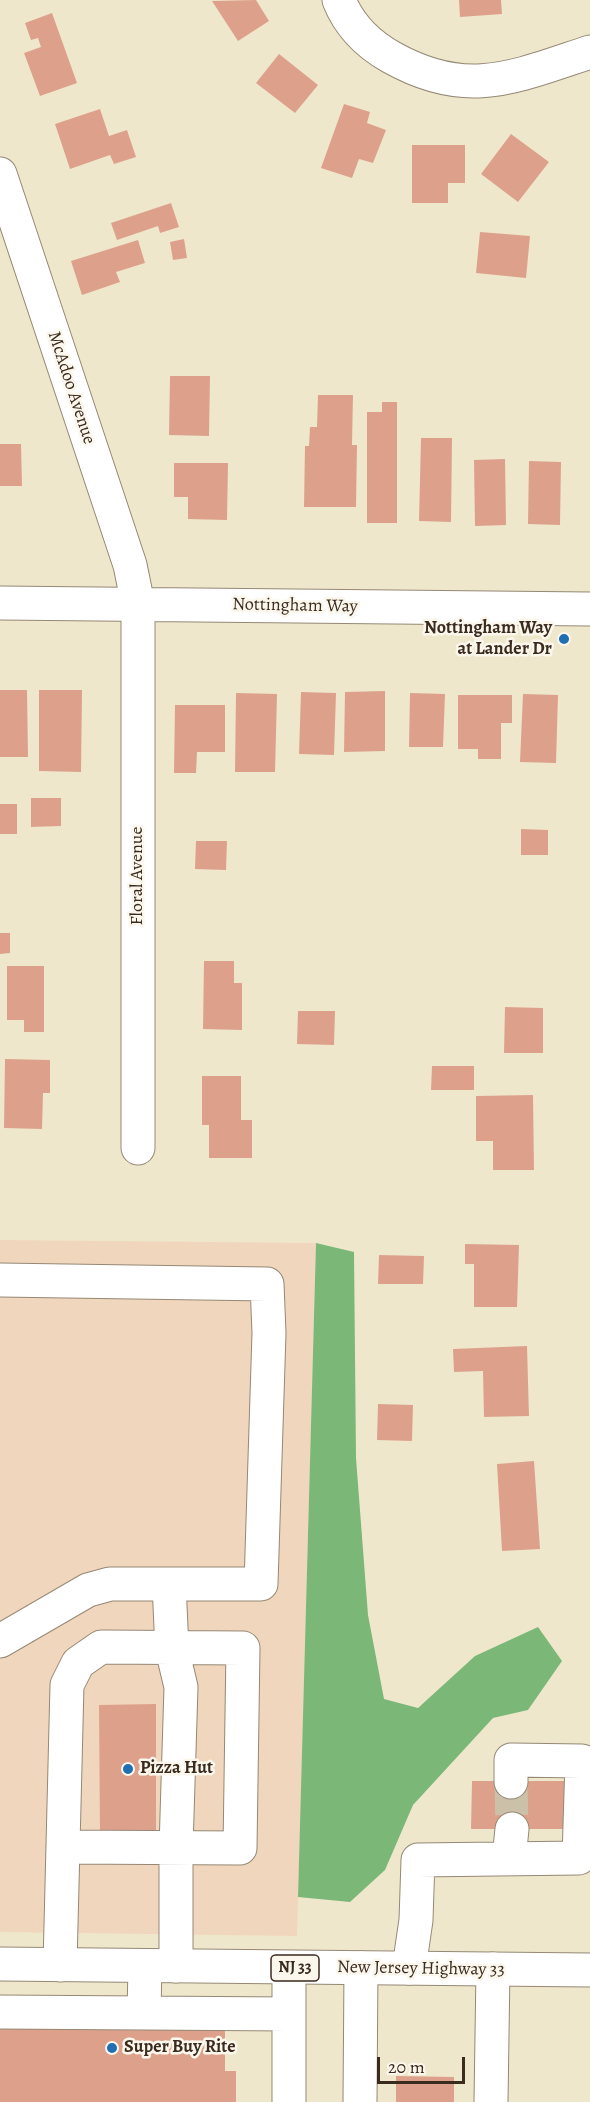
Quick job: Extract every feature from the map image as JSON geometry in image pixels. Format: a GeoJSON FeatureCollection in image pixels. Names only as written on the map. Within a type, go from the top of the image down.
{"type":"FeatureCollection","features":[{"type":"Feature","properties":{"kind":"street"},"geometry":{"type":"LineString","coordinates":[[339,0],[361,36],[410,68],[442,79],[473,82],[510,78],[588,57]]}},
{"type":"Feature","properties":{"kind":"street","name":"McAdoo Avenue"},"geometry":{"type":"LineString","coordinates":[[0,174],[130,566],[138,604]]}},
{"type":"Feature","properties":{"kind":"street","name":"Nottingham Way"},"geometry":{"type":"LineString","coordinates":[[0,603],[590,609]]}},
{"type":"Feature","properties":{"kind":"street","name":"Floral Avenue"},"geometry":{"type":"LineString","coordinates":[[138,604],[138,1148]]}},
{"type":"Feature","properties":{"kind":"street"},"geometry":{"type":"LineString","coordinates":[[0,1280],[267,1284],[269,1332],[261,1584],[110,1584],[88,1590],[0,1641]]}},
{"type":"Feature","properties":{"kind":"street"},"geometry":{"type":"LineString","coordinates":[[144,2013],[161,1966],[176,1848],[181,1688],[172,1649],[170,1584]]}},
{"type":"Feature","properties":{"kind":"street"},"geometry":{"type":"LineString","coordinates":[[60,1965],[65,1847],[67,1685],[78,1663],[101,1647],[243,1648],[240,1848],[65,1847]]}},
{"type":"Feature","properties":{"kind":"street"},"geometry":{"type":"LineString","coordinates":[[409,1968],[416,1920],[418,1860],[510,1844],[579,1858],[582,1761],[511,1760],[511,1782]]}},
{"type":"Feature","properties":{"kind":"street","name":"New Jersey Highway 33"},"geometry":{"type":"LineString","coordinates":[[0,1964],[590,1970]]}},
{"type":"Feature","properties":{"kind":"street"},"geometry":{"type":"LineString","coordinates":[[289,1968],[290,2102]]}},
{"type":"Feature","properties":{"kind":"street"},"geometry":{"type":"LineString","coordinates":[[360,2102],[361,1968]]}},
{"type":"Feature","properties":{"kind":"street"},"geometry":{"type":"LineString","coordinates":[[491,2102],[493,1969]]}},
{"type":"Feature","properties":{"kind":"street"},"geometry":{"type":"LineString","coordinates":[[0,2012],[289,2014]]}},
{"type":"Feature","properties":{"kind":"shaded area"},"geometry":{"type":"Polygon","coordinates":[[[0,1240],[316,1243],[297,1936],[0,1932],[0,1240]]]}},
{"type":"Feature","properties":{"kind":"green space"},"geometry":{"type":"Polygon","coordinates":[[[316,1243],[354,1252],[356,1458],[368,1615],[384,1699],[418,1708],[475,1656],[538,1627],[562,1661],[528,1710],[493,1718],[413,1805],[385,1870],[350,1902],[298,1897],[316,1243]]]}},
{"type":"Feature","properties":{"kind":"building"},"geometry":{"type":"Polygon","coordinates":[[[256,0],[269,21],[238,41],[212,1],[256,0]]]}},
{"type":"Feature","properties":{"kind":"building"},"geometry":{"type":"Polygon","coordinates":[[[459,0],[501,0],[502,14],[460,17],[459,0]]]}},
{"type":"Feature","properties":{"kind":"building"},"geometry":{"type":"Polygon","coordinates":[[[52,13],[77,83],[40,96],[24,53],[41,47],[38,38],[31,40],[25,23],[52,13]]]}},
{"type":"Feature","properties":{"kind":"building"},"geometry":{"type":"Polygon","coordinates":[[[279,54],[318,85],[295,113],[256,83],[279,54]]]}},
{"type":"Feature","properties":{"kind":"building"},"geometry":{"type":"Polygon","coordinates":[[[344,104],[370,112],[367,123],[386,130],[373,163],[359,159],[352,178],[321,168],[344,104]]]}},
{"type":"Feature","properties":{"kind":"building"},"geometry":{"type":"Polygon","coordinates":[[[100,109],[109,136],[127,130],[136,157],[114,164],[110,155],[70,169],[55,124],[100,109]]]}},
{"type":"Feature","properties":{"kind":"building"},"geometry":{"type":"Polygon","coordinates":[[[511,134],[549,162],[518,202],[481,174],[511,134]]]}},
{"type":"Feature","properties":{"kind":"building"},"geometry":{"type":"Polygon","coordinates":[[[412,145],[465,145],[465,183],[448,183],[448,203],[412,203],[412,145]]]}},
{"type":"Feature","properties":{"kind":"building"},"geometry":{"type":"Polygon","coordinates":[[[171,203],[179,227],[160,233],[158,226],[117,240],[111,223],[171,203]]]}},
{"type":"Feature","properties":{"kind":"building"},"geometry":{"type":"Polygon","coordinates":[[[480,232],[530,236],[526,278],[476,273],[480,232]]]}},
{"type":"Feature","properties":{"kind":"building"},"geometry":{"type":"Polygon","coordinates":[[[184,239],[187,258],[173,260],[170,242],[184,239]]]}},
{"type":"Feature","properties":{"kind":"building"},"geometry":{"type":"Polygon","coordinates":[[[138,240],[145,263],[116,272],[120,282],[82,295],[71,261],[138,240]]]}},
{"type":"Feature","properties":{"kind":"building"},"geometry":{"type":"Polygon","coordinates":[[[170,376],[210,376],[209,436],[169,435],[170,376]]]}},
{"type":"Feature","properties":{"kind":"building"},"geometry":{"type":"Polygon","coordinates":[[[318,395],[353,395],[352,445],[357,445],[356,507],[304,507],[305,446],[309,446],[310,427],[317,427],[318,395]]]}},
{"type":"Feature","properties":{"kind":"building"},"geometry":{"type":"Polygon","coordinates":[[[382,402],[397,402],[397,523],[367,523],[367,412],[382,412],[382,402]]]}},
{"type":"Feature","properties":{"kind":"building"},"geometry":{"type":"Polygon","coordinates":[[[421,438],[452,438],[451,522],[419,521],[421,438]]]}},
{"type":"Feature","properties":{"kind":"building"},"geometry":{"type":"Polygon","coordinates":[[[0,444],[21,444],[22,486],[0,486],[0,444]]]}},
{"type":"Feature","properties":{"kind":"building"},"geometry":{"type":"Polygon","coordinates":[[[505,459],[506,525],[475,526],[474,460],[505,459]]]}},
{"type":"Feature","properties":{"kind":"building"},"geometry":{"type":"Polygon","coordinates":[[[529,461],[561,462],[560,525],[528,524],[529,461]]]}},
{"type":"Feature","properties":{"kind":"building"},"geometry":{"type":"Polygon","coordinates":[[[174,463],[228,463],[227,520],[188,519],[188,497],[174,497],[174,463]]]}},
{"type":"Feature","properties":{"kind":"building"},"geometry":{"type":"Polygon","coordinates":[[[0,690],[27,690],[28,757],[0,757],[0,690]]]}},
{"type":"Feature","properties":{"kind":"building"},"geometry":{"type":"Polygon","coordinates":[[[39,690],[82,690],[81,772],[39,771],[39,690]]]}},
{"type":"Feature","properties":{"kind":"building"},"geometry":{"type":"Polygon","coordinates":[[[385,691],[385,751],[344,752],[345,692],[385,691]]]}},
{"type":"Feature","properties":{"kind":"building"},"geometry":{"type":"Polygon","coordinates":[[[301,692],[336,693],[334,755],[299,754],[301,692]]]}},
{"type":"Feature","properties":{"kind":"building"},"geometry":{"type":"Polygon","coordinates":[[[236,693],[277,694],[275,772],[235,772],[236,693]]]}},
{"type":"Feature","properties":{"kind":"building"},"geometry":{"type":"Polygon","coordinates":[[[410,693],[445,694],[443,747],[409,747],[410,693]]]}},
{"type":"Feature","properties":{"kind":"building"},"geometry":{"type":"Polygon","coordinates":[[[523,694],[558,695],[556,763],[520,762],[523,694]]]}},
{"type":"Feature","properties":{"kind":"building"},"geometry":{"type":"Polygon","coordinates":[[[458,695],[512,695],[512,723],[501,723],[501,759],[478,759],[478,749],[458,749],[458,695]]]}},
{"type":"Feature","properties":{"kind":"building"},"geometry":{"type":"Polygon","coordinates":[[[175,705],[225,705],[225,752],[197,752],[196,773],[174,773],[175,705]]]}},
{"type":"Feature","properties":{"kind":"building"},"geometry":{"type":"Polygon","coordinates":[[[31,798],[61,798],[61,826],[31,827],[31,798]]]}},
{"type":"Feature","properties":{"kind":"building"},"geometry":{"type":"Polygon","coordinates":[[[0,804],[17,804],[17,834],[0,834],[0,804]]]}},
{"type":"Feature","properties":{"kind":"building"},"geometry":{"type":"Polygon","coordinates":[[[521,829],[548,830],[548,855],[521,855],[521,829]]]}},
{"type":"Feature","properties":{"kind":"building"},"geometry":{"type":"Polygon","coordinates":[[[196,841],[227,841],[226,870],[195,869],[196,841]]]}},
{"type":"Feature","properties":{"kind":"building"},"geometry":{"type":"Polygon","coordinates":[[[0,933],[10,933],[10,953],[0,954],[0,933]]]}},
{"type":"Feature","properties":{"kind":"building"},"geometry":{"type":"Polygon","coordinates":[[[204,961],[234,961],[234,983],[242,983],[242,1030],[203,1029],[204,961]]]}},
{"type":"Feature","properties":{"kind":"building"},"geometry":{"type":"Polygon","coordinates":[[[7,966],[44,966],[44,1032],[24,1032],[24,1020],[7,1020],[7,966]]]}},
{"type":"Feature","properties":{"kind":"building"},"geometry":{"type":"Polygon","coordinates":[[[505,1007],[543,1008],[543,1053],[504,1053],[505,1007]]]}},
{"type":"Feature","properties":{"kind":"building"},"geometry":{"type":"Polygon","coordinates":[[[298,1011],[335,1011],[334,1045],[297,1044],[298,1011]]]}},
{"type":"Feature","properties":{"kind":"building"},"geometry":{"type":"Polygon","coordinates":[[[5,1059],[50,1060],[50,1093],[43,1093],[42,1129],[4,1128],[5,1059]]]}},
{"type":"Feature","properties":{"kind":"building"},"geometry":{"type":"Polygon","coordinates":[[[432,1066],[474,1066],[474,1090],[431,1090],[432,1066]]]}},
{"type":"Feature","properties":{"kind":"building"},"geometry":{"type":"Polygon","coordinates":[[[202,1076],[241,1076],[241,1120],[252,1120],[252,1158],[209,1158],[209,1125],[202,1125],[202,1076]]]}},
{"type":"Feature","properties":{"kind":"building"},"geometry":{"type":"Polygon","coordinates":[[[533,1095],[534,1170],[493,1170],[493,1141],[476,1141],[476,1096],[533,1095]]]}},
{"type":"Feature","properties":{"kind":"building"},"geometry":{"type":"Polygon","coordinates":[[[465,1244],[519,1245],[517,1307],[474,1307],[474,1264],[465,1264],[465,1244]]]}},
{"type":"Feature","properties":{"kind":"building"},"geometry":{"type":"Polygon","coordinates":[[[379,1255],[424,1256],[423,1284],[378,1284],[379,1255]]]}},
{"type":"Feature","properties":{"kind":"building"},"geometry":{"type":"Polygon","coordinates":[[[527,1346],[529,1416],[484,1417],[483,1371],[454,1372],[453,1349],[527,1346]]]}},
{"type":"Feature","properties":{"kind":"building"},"geometry":{"type":"Polygon","coordinates":[[[378,1404],[413,1405],[412,1441],[377,1440],[378,1404]]]}},
{"type":"Feature","properties":{"kind":"building"},"geometry":{"type":"Polygon","coordinates":[[[534,1461],[540,1549],[502,1551],[497,1464],[534,1461]]]}},
{"type":"Feature","properties":{"kind":"building","name":"Pizza Hut"},"geometry":{"type":"Polygon","coordinates":[[[156,1704],[156,1833],[100,1833],[99,1705],[156,1704]]]}},
{"type":"Feature","properties":{"kind":"building"},"geometry":{"type":"Polygon","coordinates":[[[472,1781],[572,1781],[572,1829],[471,1829],[472,1781]]]}},
{"type":"Feature","properties":{"kind":"building","name":"Super Buy Rite"},"geometry":{"type":"Polygon","coordinates":[[[0,2022],[225,2024],[225,2071],[236,2071],[236,2102],[0,2102],[0,2022]]]}},
{"type":"Feature","properties":{"kind":"building"},"geometry":{"type":"Polygon","coordinates":[[[396,2076],[454,2077],[454,2102],[396,2102],[396,2076]]]}},
{"type":"Feature","properties":{"kind":"tunnel"},"geometry":{"type":"LineString","coordinates":[[511,1782],[512,1829]]}},
{"type":"Feature","properties":{"kind":"place","name":"Nottingham Way at Lander Dr"},"geometry":{"type":"Point","coordinates":[564,639]}},
{"type":"Feature","properties":{"kind":"place","name":"Pizza Hut"},"geometry":{"type":"Point","coordinates":[128,1769]}},
{"type":"Feature","properties":{"kind":"place","name":"Super Buy Rite"},"geometry":{"type":"Point","coordinates":[112,2048]}}]}
